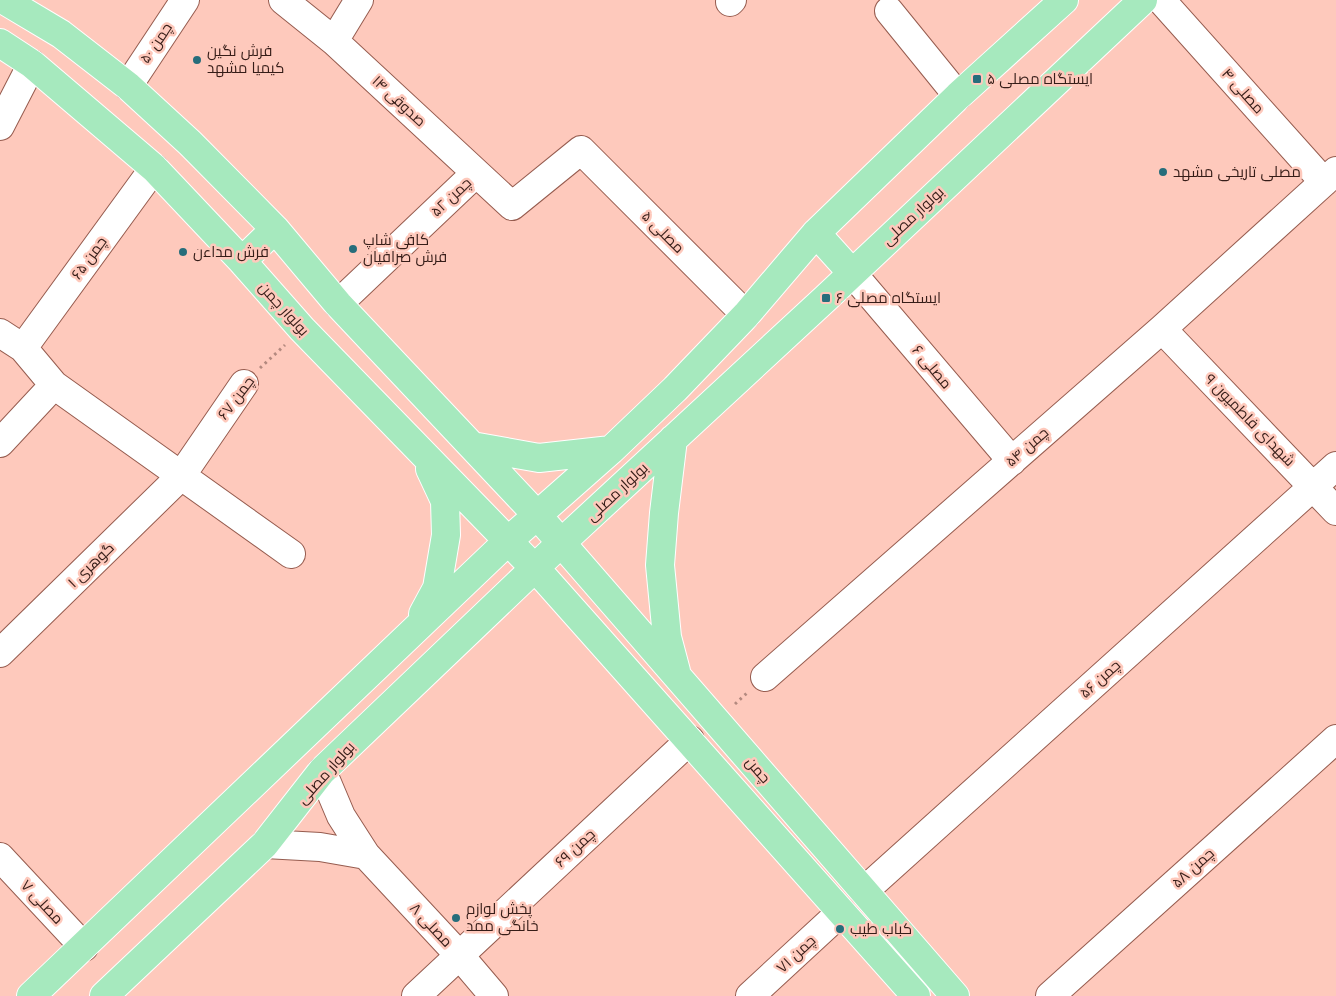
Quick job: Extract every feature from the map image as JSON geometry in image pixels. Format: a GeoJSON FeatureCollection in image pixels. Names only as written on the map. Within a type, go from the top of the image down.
{"type":"FeatureCollection","features":[{"type":"Feature","properties":{"kind":"main road"},"geometry":{"type":"LineString","coordinates":[[4,0],[61,34],[128,86],[190,143],[275,229],[338,304],[537,515]]}},
{"type":"Feature","properties":{"kind":"main road"},"geometry":{"type":"LineString","coordinates":[[31,996],[508,541],[611,450],[675,390],[746,315],[816,233],[958,96],[1064,0]]}},
{"type":"Feature","properties":{"kind":"main road","name":"بولوار مصلی"},"geometry":{"type":"LineString","coordinates":[[104,996],[265,844],[322,771],[561,543],[1143,0]]}},
{"type":"Feature","properties":{"kind":"main road","name":"بولوار چمن"},"geometry":{"type":"LineString","coordinates":[[0,43],[32,64],[154,168],[242,261],[302,329],[535,568]]}},
{"type":"Feature","properties":{"kind":"main road"},"geometry":{"type":"LineString","coordinates":[[242,261],[275,229]]}},
{"type":"Feature","properties":{"kind":"main road"},"geometry":{"type":"LineString","coordinates":[[816,233],[852,273]]}},
{"type":"Feature","properties":{"kind":"main road"},"geometry":{"type":"LineString","coordinates":[[673,440],[660,564],[667,637],[678,678]]}},
{"type":"Feature","properties":{"kind":"main road"},"geometry":{"type":"LineString","coordinates":[[472,446],[540,458],[611,450]]}},
{"type":"Feature","properties":{"kind":"main road"},"geometry":{"type":"LineString","coordinates":[[414,630],[437,588],[446,535],[445,500],[422,452]]}},
{"type":"Feature","properties":{"kind":"main road","name":"چمن"},"geometry":{"type":"LineString","coordinates":[[537,515],[955,996]]}},
{"type":"Feature","properties":{"kind":"main road","name":"چمن"},"geometry":{"type":"LineString","coordinates":[[535,568],[916,996]]}},
{"type":"Feature","properties":{"kind":"main road"},"geometry":{"type":"LineString","coordinates":[[841,912],[864,891]]}},
{"type":"Feature","properties":{"kind":"street","name":"چمن ۵۰"},"geometry":{"type":"LineString","coordinates":[[128,86],[185,0]]}},
{"type":"Feature","properties":{"kind":"street","name":"صدوقی ۱۴"},"geometry":{"type":"LineString","coordinates":[[282,0],[334,41],[512,206],[581,150]]}},
{"type":"Feature","properties":{"kind":"street"},"geometry":{"type":"LineString","coordinates":[[334,41],[360,0]]}},
{"type":"Feature","properties":{"kind":"street","name":"مصلی ۴"},"geometry":{"type":"LineString","coordinates":[[1161,0],[1330,177]]}},
{"type":"Feature","properties":{"kind":"street"},"geometry":{"type":"LineString","coordinates":[[889,11],[958,96]]}},
{"type":"Feature","properties":{"kind":"street"},"geometry":{"type":"LineString","coordinates":[[0,126],[32,64]]}},
{"type":"Feature","properties":{"kind":"street","name":"مصلی ۵"},"geometry":{"type":"LineString","coordinates":[[581,150],[746,315]]}},
{"type":"Feature","properties":{"kind":"street","name":"چمن ۶۵"},"geometry":{"type":"LineString","coordinates":[[24,348],[154,168]]}},
{"type":"Feature","properties":{"kind":"street","name":"چمن ۵۲"},"geometry":{"type":"LineString","coordinates":[[338,304],[476,173]]}},
{"type":"Feature","properties":{"kind":"street","name":"چمن ۵۴"},"geometry":{"type":"LineString","coordinates":[[765,677],[1162,329],[1330,177]]}},
{"type":"Feature","properties":{"kind":"street","name":"مصلی ۶"},"geometry":{"type":"LineString","coordinates":[[852,273],[1012,460]]}},
{"type":"Feature","properties":{"kind":"street","name":"شهدای فاطمیون ۹"},"geometry":{"type":"LineString","coordinates":[[1162,329],[1336,511]]}},
{"type":"Feature","properties":{"kind":"street"},"geometry":{"type":"LineString","coordinates":[[0,333],[24,348],[54,385],[291,554]]}},
{"type":"Feature","properties":{"kind":"street","name":"چمن ۶۷"},"geometry":{"type":"LineString","coordinates":[[181,476],[244,384]]}},
{"type":"Feature","properties":{"kind":"street"},"geometry":{"type":"LineString","coordinates":[[0,443],[54,385]]}},
{"type":"Feature","properties":{"kind":"street","name":"چمن ۵۶"},"geometry":{"type":"LineString","coordinates":[[864,891],[1336,466]]}},
{"type":"Feature","properties":{"kind":"street","name":"گوهری ۱"},"geometry":{"type":"LineString","coordinates":[[0,654],[181,476]]}},
{"type":"Feature","properties":{"kind":"street","name":"چمن ۵۸"},"geometry":{"type":"LineString","coordinates":[[1050,996],[1336,739]]}},
{"type":"Feature","properties":{"kind":"street","name":"چمن ۶۹"},"geometry":{"type":"LineString","coordinates":[[416,996],[690,740]]}},
{"type":"Feature","properties":{"kind":"street","name":"مصلی ۸"},"geometry":{"type":"LineString","coordinates":[[322,771],[341,816],[366,856],[460,956],[494,996]]}},
{"type":"Feature","properties":{"kind":"street"},"geometry":{"type":"LineString","coordinates":[[265,844],[320,847],[366,856]]}},
{"type":"Feature","properties":{"kind":"street","name":"مصلی ۷"},"geometry":{"type":"LineString","coordinates":[[0,858],[84,947]]}},
{"type":"Feature","properties":{"kind":"street","name":"چمن ۷۱"},"geometry":{"type":"LineString","coordinates":[[750,996],[841,912]]}},
{"type":"Feature","properties":{"kind":"path","name":"چمن ۶۷"},"geometry":{"type":"LineString","coordinates":[[244,384],[302,329]]}},
{"type":"Feature","properties":{"kind":"path"},"geometry":{"type":"LineString","coordinates":[[716,721],[765,677]]}},
{"type":"Feature","properties":{"kind":"place","name":"فرش نگین کیمیا مشهد"},"geometry":{"type":"Point","coordinates":[197,60]}},
{"type":"Feature","properties":{"kind":"place","name":"ایستگاه مصلی ۵"},"geometry":{"type":"Point","coordinates":[977,79]}},
{"type":"Feature","properties":{"kind":"place","name":"مصلی تاریخی مشهد"},"geometry":{"type":"Point","coordinates":[1163,172]}},
{"type":"Feature","properties":{"kind":"place","name":"کافی شاپ فرش صرافیان"},"geometry":{"type":"Point","coordinates":[353,249]}},
{"type":"Feature","properties":{"kind":"place","name":"فرش مداءن"},"geometry":{"type":"Point","coordinates":[183,252]}},
{"type":"Feature","properties":{"kind":"place","name":"ایستگاه مصلی ۶"},"geometry":{"type":"Point","coordinates":[826,298]}},
{"type":"Feature","properties":{"kind":"place","name":"پخش لوازم خانگی ممد"},"geometry":{"type":"Point","coordinates":[456,918]}},
{"type":"Feature","properties":{"kind":"place","name":"کباب طیب"},"geometry":{"type":"Point","coordinates":[840,929]}}]}
